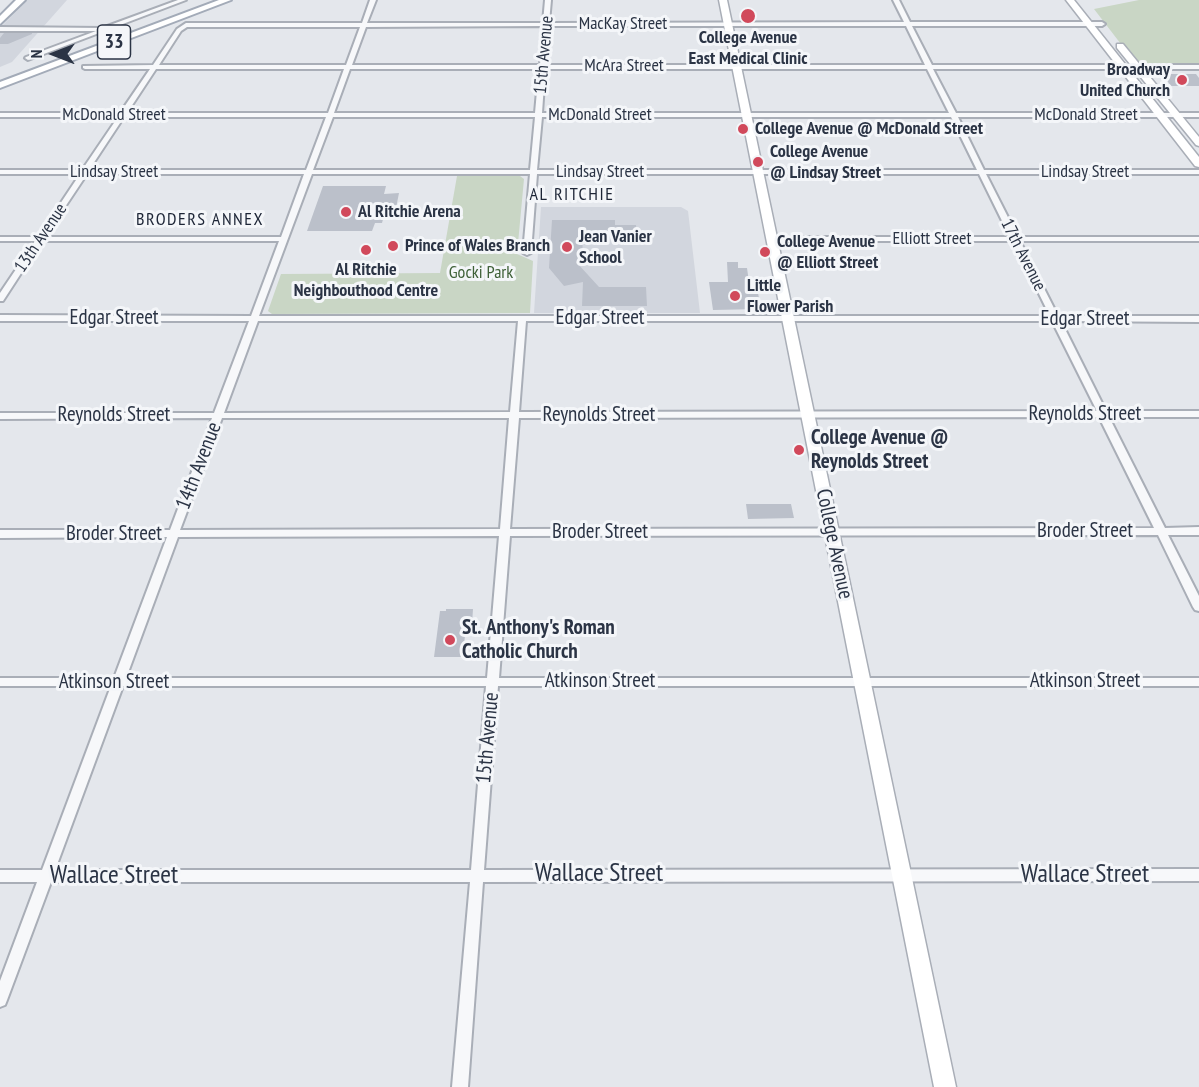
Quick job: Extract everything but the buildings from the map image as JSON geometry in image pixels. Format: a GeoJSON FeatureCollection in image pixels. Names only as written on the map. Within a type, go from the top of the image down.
{"type":"FeatureCollection","features":[{"type":"Feature","properties":{"kind":"main road"},"geometry":{"type":"LineString","coordinates":[[0,21],[21,0]]}},
{"type":"Feature","properties":{"kind":"main road","name":"33"},"geometry":{"type":"LineString","coordinates":[[0,85],[38,67],[210,0]]}},
{"type":"Feature","properties":{"kind":"main road","name":"33"},"geometry":{"type":"LineString","coordinates":[[0,76],[85,53],[227,0]]}},
{"type":"Feature","properties":{"kind":"main road"},"geometry":{"type":"LineString","coordinates":[[84,67],[78,63],[85,53]]}},
{"type":"Feature","properties":{"kind":"main road"},"geometry":{"type":"LineString","coordinates":[[38,67],[84,67]]}},
{"type":"Feature","properties":{"kind":"street"},"geometry":{"type":"LineString","coordinates":[[28,58],[183,0]]}},
{"type":"Feature","properties":{"kind":"street","name":"14th Avenue"},"geometry":{"type":"LineString","coordinates":[[0,1000],[44,876],[373,0]]}},
{"type":"Feature","properties":{"kind":"street","name":"15th Avenue"},"geometry":{"type":"LineString","coordinates":[[527,253],[548,0]]}},
{"type":"Feature","properties":{"kind":"street","name":"College Avenue"},"geometry":{"type":"LineString","coordinates":[[723,0],[945,1087]]}},
{"type":"Feature","properties":{"kind":"street","name":"17th Avenue"},"geometry":{"type":"LineString","coordinates":[[896,0],[1199,607]]}},
{"type":"Feature","properties":{"kind":"street"},"geometry":{"type":"LineString","coordinates":[[1070,0],[1109,33]]}},
{"type":"Feature","properties":{"kind":"street"},"geometry":{"type":"LineString","coordinates":[[1096,22],[1123,67],[1199,164]]}},
{"type":"Feature","properties":{"kind":"street","name":"MacKay Street"},"geometry":{"type":"LineString","coordinates":[[181,27],[193,24],[1096,22]]}},
{"type":"Feature","properties":{"kind":"street","name":"13th Avenue"},"geometry":{"type":"LineString","coordinates":[[0,299],[181,27]]}},
{"type":"Feature","properties":{"kind":"street"},"geometry":{"type":"LineString","coordinates":[[0,29],[109,29]]}},
{"type":"Feature","properties":{"kind":"street"},"geometry":{"type":"LineString","coordinates":[[1116,41],[1199,144]]}},
{"type":"Feature","properties":{"kind":"street","name":"McAra Street"},"geometry":{"type":"LineString","coordinates":[[84,67],[1199,67]]}},
{"type":"Feature","properties":{"kind":"street","name":"McDonald Street"},"geometry":{"type":"LineString","coordinates":[[0,115],[1199,115]]}},
{"type":"Feature","properties":{"kind":"street","name":"Lindsay Street"},"geometry":{"type":"LineString","coordinates":[[0,172],[982,173],[1199,171]]}},
{"type":"Feature","properties":{"kind":"street"},"geometry":{"type":"LineString","coordinates":[[0,239],[282,238]]}},
{"type":"Feature","properties":{"kind":"street","name":"Elliott Street"},"geometry":{"type":"LineString","coordinates":[[772,239],[1199,239]]}},
{"type":"Feature","properties":{"kind":"street","name":"Edgar Street"},"geometry":{"type":"LineString","coordinates":[[0,318],[1199,319]]}},
{"type":"Feature","properties":{"kind":"street","name":"15th Avenue"},"geometry":{"type":"LineString","coordinates":[[460,1087],[522,318]]}},
{"type":"Feature","properties":{"kind":"street","name":"Reynolds Street"},"geometry":{"type":"LineString","coordinates":[[0,416],[1199,414]]}},
{"type":"Feature","properties":{"kind":"street","name":"Broder Street"},"geometry":{"type":"LineString","coordinates":[[0,534],[1199,531]]}},
{"type":"Feature","properties":{"kind":"street","name":"Atkinson Street"},"geometry":{"type":"LineString","coordinates":[[0,682],[1199,682]]}},
{"type":"Feature","properties":{"kind":"street","name":"Wallace Street"},"geometry":{"type":"LineString","coordinates":[[0,876],[1199,875]]}},
{"type":"Feature","properties":{"kind":"shaded area"},"geometry":{"type":"Polygon","coordinates":[[[27,0],[67,0],[12,62],[0,67],[0,28],[27,0]]]}},
{"type":"Feature","properties":{"kind":"shaded area"},"geometry":{"type":"Polygon","coordinates":[[[541,207],[681,207],[688,211],[700,313],[534,313],[541,207]]]}},
{"type":"Feature","properties":{"kind":"green space"},"geometry":{"type":"Polygon","coordinates":[[[1139,0],[1199,0],[1199,64],[1137,65],[1094,9],[1139,0]]]}},
{"type":"Feature","properties":{"kind":"green space","name":"Gocki Park"},"geometry":{"type":"Polygon","coordinates":[[[457,176],[520,176],[524,179],[517,254],[533,261],[530,313],[272,314],[268,311],[281,274],[440,273],[457,176]]]}},
{"type":"Feature","properties":{"kind":"place","name":"College Avenue East Medical Clinic"},"geometry":{"type":"Point","coordinates":[748,16]}},
{"type":"Feature","properties":{"kind":"place","name":"Broadway United Church"},"geometry":{"type":"Point","coordinates":[1182,80]}},
{"type":"Feature","properties":{"kind":"place","name":"College Avenue @ McDonald Street"},"geometry":{"type":"Point","coordinates":[743,129]}},
{"type":"Feature","properties":{"kind":"place","name":"College Avenue @ Lindsay Street"},"geometry":{"type":"Point","coordinates":[758,162]}},
{"type":"Feature","properties":{"kind":"place","name":"Al Ritchie Arena"},"geometry":{"type":"Point","coordinates":[346,212]}},
{"type":"Feature","properties":{"kind":"place","name":"Prince of Wales Branch"},"geometry":{"type":"Point","coordinates":[393,246]}},
{"type":"Feature","properties":{"kind":"place","name":"Jean Vanier School"},"geometry":{"type":"Point","coordinates":[567,247]}},
{"type":"Feature","properties":{"kind":"place","name":"Al Ritchie Neighbouthood Centre"},"geometry":{"type":"Point","coordinates":[366,250]}},
{"type":"Feature","properties":{"kind":"place","name":"College Avenue @ Elliott Street"},"geometry":{"type":"Point","coordinates":[765,252]}},
{"type":"Feature","properties":{"kind":"place","name":"Little Flower Parish"},"geometry":{"type":"Point","coordinates":[735,296]}},
{"type":"Feature","properties":{"kind":"place","name":"College Avenue @ Reynolds Street"},"geometry":{"type":"Point","coordinates":[799,450]}},
{"type":"Feature","properties":{"kind":"place","name":"St. Anthony's Roman Catholic Church"},"geometry":{"type":"Point","coordinates":[450,640]}},
{"type":"Feature","properties":{"kind":"district","name":"AL RITCHIE"},"geometry":{"type":"Point","coordinates":[572,195]}},
{"type":"Feature","properties":{"kind":"district","name":"BRODERS ANNEX"},"geometry":{"type":"Point","coordinates":[200,220]}}]}
